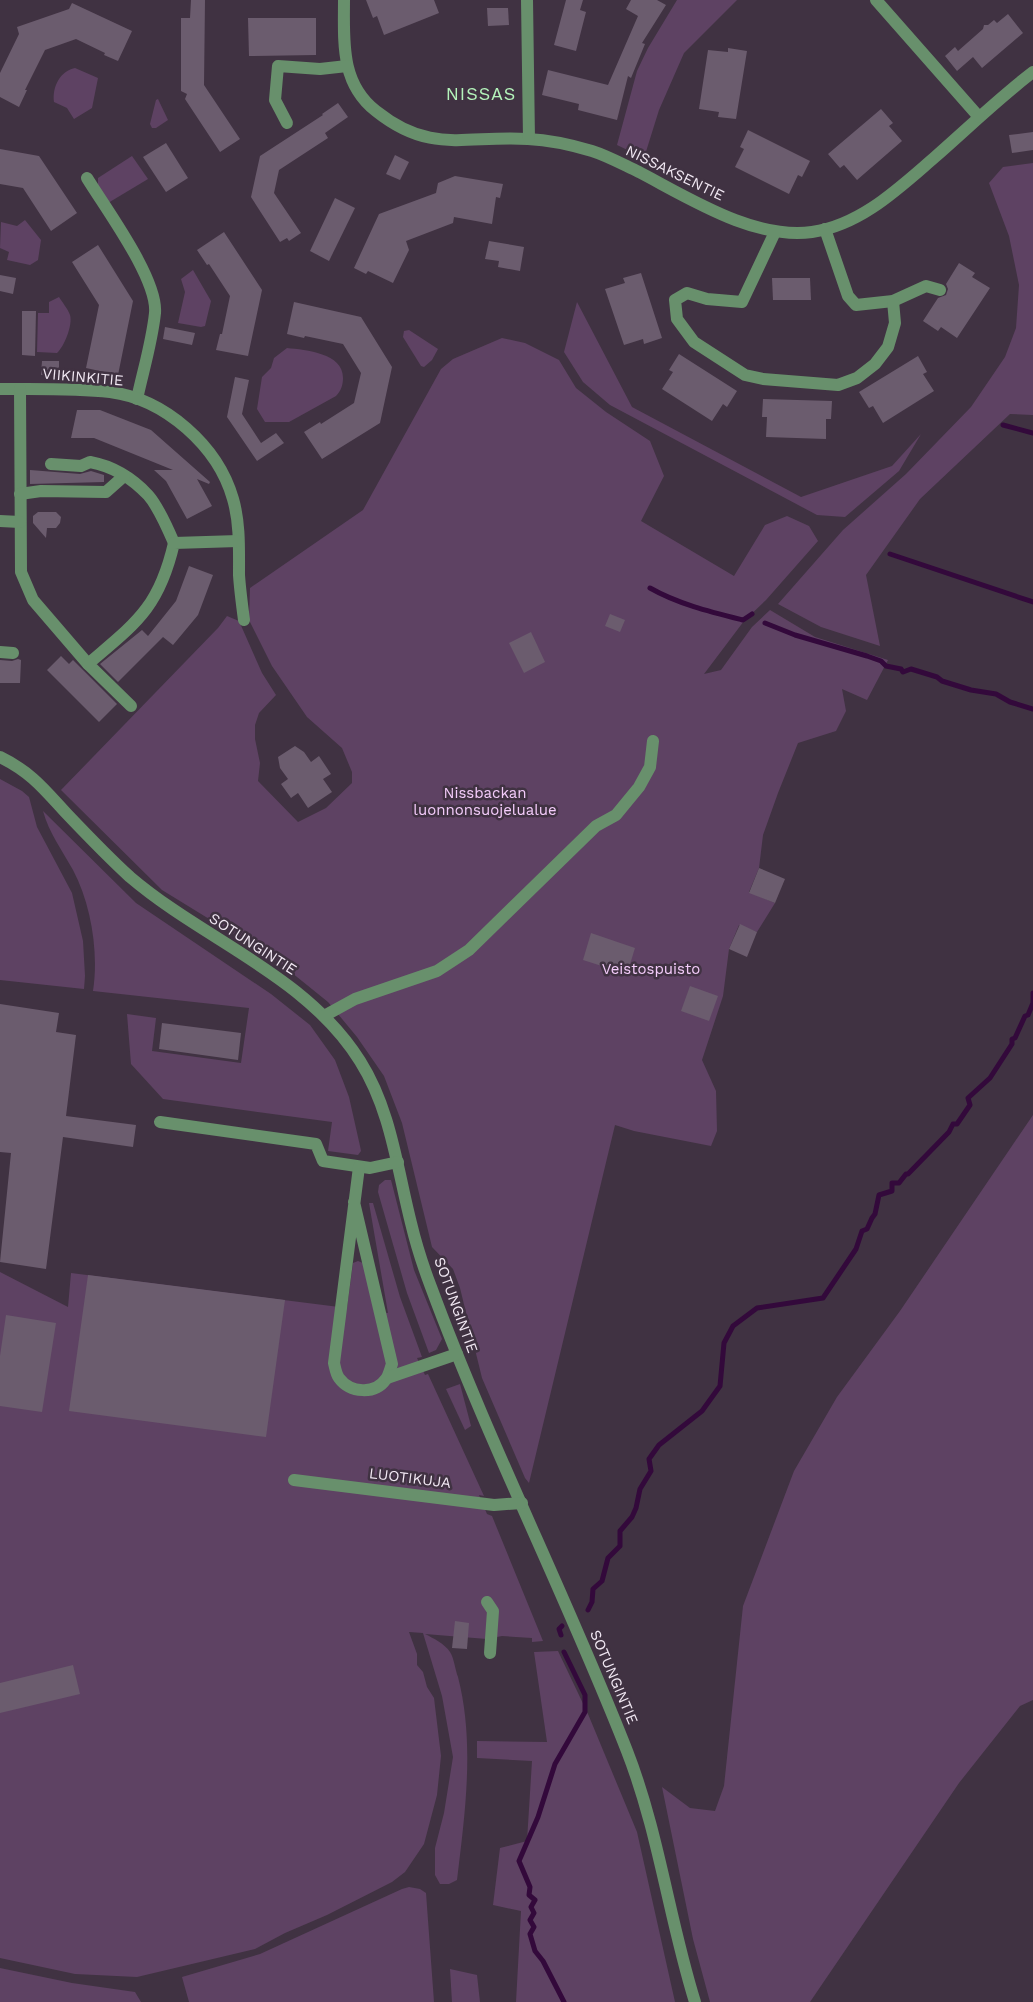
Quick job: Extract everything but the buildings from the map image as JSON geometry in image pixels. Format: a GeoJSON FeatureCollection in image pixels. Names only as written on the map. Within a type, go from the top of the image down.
{"type":"FeatureCollection","features":[{"type":"Feature","properties":{"kind":"street","name":"NISSAKSENTIE"},"geometry":{"type":"LineString","coordinates":[[344,0],[344,34],[347,66],[356,90],[373,109],[395,126],[418,136],[455,141],[530,138],[594,152],[732,219],[775,232],[811,232],[843,225],[868,211],[905,183],[1033,72]]}},
{"type":"Feature","properties":{"kind":"street"},"geometry":{"type":"LineString","coordinates":[[527,0],[530,138]]}},
{"type":"Feature","properties":{"kind":"street"},"geometry":{"type":"LineString","coordinates":[[876,0],[979,117]]}},
{"type":"Feature","properties":{"kind":"street"},"geometry":{"type":"LineString","coordinates":[[287,123],[275,100],[278,66],[320,69],[347,66]]}},
{"type":"Feature","properties":{"kind":"street"},"geometry":{"type":"LineString","coordinates":[[87,178],[142,266],[154,298],[155,313],[137,400]]}},
{"type":"Feature","properties":{"kind":"street"},"geometry":{"type":"LineString","coordinates":[[825,229],[848,296],[856,305],[893,301],[926,286],[940,290]]}},
{"type":"Feature","properties":{"kind":"street"},"geometry":{"type":"LineString","coordinates":[[775,232],[742,302],[708,299],[687,293],[675,300],[677,319],[694,342],[745,376],[838,385],[857,378],[875,364],[888,347],[895,323],[893,301]]}},
{"type":"Feature","properties":{"kind":"street","name":"VIIKINKITIE"},"geometry":{"type":"LineString","coordinates":[[0,389],[111,392],[160,408],[198,439],[214,459],[233,498],[238,524],[239,578],[244,620]]}},
{"type":"Feature","properties":{"kind":"street"},"geometry":{"type":"LineString","coordinates":[[20,389],[20,572],[33,600],[88,664],[131,706]]}},
{"type":"Feature","properties":{"kind":"street"},"geometry":{"type":"LineString","coordinates":[[51,464],[81,466],[90,462],[119,472],[148,495],[174,543],[168,567],[158,592],[142,617],[88,664]]}},
{"type":"Feature","properties":{"kind":"street"},"geometry":{"type":"LineString","coordinates":[[20,494],[40,490],[106,492],[124,476]]}},
{"type":"Feature","properties":{"kind":"street"},"geometry":{"type":"LineString","coordinates":[[0,521],[20,522]]}},
{"type":"Feature","properties":{"kind":"street"},"geometry":{"type":"LineString","coordinates":[[174,543],[238,541]]}},
{"type":"Feature","properties":{"kind":"street"},"geometry":{"type":"LineString","coordinates":[[324,1016],[355,999],[437,971],[469,950],[596,826],[616,816],[639,787],[650,766],[653,741]]}},
{"type":"Feature","properties":{"kind":"street","name":"SOTUNGINTIE"},"geometry":{"type":"LineString","coordinates":[[0,757],[33,777],[105,853],[152,895],[304,997],[324,1016],[348,1045],[370,1080],[381,1103],[398,1162],[411,1224],[428,1278],[457,1354],[627,1751],[638,1782],[653,1830],[695,2002]]}},
{"type":"Feature","properties":{"kind":"street"},"geometry":{"type":"LineString","coordinates":[[160,1122],[316,1144],[323,1161],[370,1168],[398,1162]]}},
{"type":"Feature","properties":{"kind":"street"},"geometry":{"type":"LineString","coordinates":[[354,1202],[392,1364],[387,1378],[377,1388],[362,1390],[350,1388],[338,1377],[334,1363],[354,1202],[359,1167]]}},
{"type":"Feature","properties":{"kind":"street"},"geometry":{"type":"LineString","coordinates":[[387,1378],[457,1354]]}},
{"type":"Feature","properties":{"kind":"street","name":"LUOTIKUJA"},"geometry":{"type":"LineString","coordinates":[[294,1480],[488,1505],[522,1504]]}},
{"type":"Feature","properties":{"kind":"street"},"geometry":{"type":"LineString","coordinates":[[487,1602],[493,1611],[490,1653]]}},
{"type":"Feature","properties":{"kind":"green space"},"geometry":{"type":"Polygon","coordinates":[[[677,0],[737,0],[684,53],[659,110],[644,158],[617,145],[637,71],[648,48],[677,0]]]}},
{"type":"Feature","properties":{"kind":"green space"},"geometry":{"type":"Polygon","coordinates":[[[75,68],[98,78],[92,108],[74,119],[67,108],[54,102],[54,91],[61,76],[75,68]]]}},
{"type":"Feature","properties":{"kind":"green space"},"geometry":{"type":"Polygon","coordinates":[[[158,99],[168,120],[156,128],[152,128],[150,124],[156,100],[158,99]]]}},
{"type":"Feature","properties":{"kind":"green space"},"geometry":{"type":"Polygon","coordinates":[[[132,156],[148,179],[108,203],[98,185],[98,178],[132,156]]]}},
{"type":"Feature","properties":{"kind":"green space"},"geometry":{"type":"Polygon","coordinates":[[[1033,163],[1033,415],[1010,414],[920,499],[866,575],[880,646],[821,627],[778,604],[843,530],[906,474],[971,407],[1005,357],[1016,328],[1019,285],[1009,236],[989,183],[1003,167],[1033,163]]]}},
{"type":"Feature","properties":{"kind":"green space"},"geometry":{"type":"Polygon","coordinates":[[[25,220],[41,240],[38,260],[30,265],[7,260],[9,252],[0,248],[1,222],[17,226],[25,220]]]}},
{"type":"Feature","properties":{"kind":"green space"},"geometry":{"type":"Polygon","coordinates":[[[193,270],[211,301],[205,326],[201,327],[178,323],[185,292],[181,279],[193,270]]]}},
{"type":"Feature","properties":{"kind":"green space"},"geometry":{"type":"Polygon","coordinates":[[[59,297],[71,319],[67,336],[57,353],[37,352],[38,313],[49,313],[49,302],[59,297]]]}},
{"type":"Feature","properties":{"kind":"green space"},"geometry":{"type":"Polygon","coordinates":[[[577,302],[632,407],[801,497],[892,466],[921,434],[899,471],[845,517],[817,515],[610,405],[583,382],[564,352],[577,302]]]}},
{"type":"Feature","properties":{"kind":"green space"},"geometry":{"type":"Polygon","coordinates":[[[409,330],[438,349],[432,360],[424,367],[421,366],[403,337],[404,331],[409,330]]]}},
{"type":"Feature","properties":{"kind":"green space"},"geometry":{"type":"Polygon","coordinates":[[[502,338],[525,343],[559,360],[576,388],[606,412],[650,441],[664,476],[641,521],[734,576],[765,525],[787,516],[809,526],[818,541],[766,600],[744,621],[704,674],[721,670],[752,627],[770,610],[815,637],[888,660],[867,700],[842,689],[846,711],[836,731],[798,743],[778,793],[763,835],[759,868],[749,892],[775,903],[757,932],[739,925],[729,949],[723,996],[702,1060],[716,1091],[717,1131],[711,1146],[634,1131],[615,1125],[529,1483],[525,1478],[482,1378],[460,1288],[453,1269],[432,1247],[402,1123],[384,1076],[357,1037],[328,1002],[276,960],[162,890],[61,790],[218,628],[227,616],[239,621],[262,673],[276,695],[259,713],[255,725],[255,739],[260,763],[258,781],[298,822],[326,808],[352,783],[352,772],[342,748],[307,717],[272,666],[249,620],[250,588],[363,510],[441,369],[453,359],[502,338]]]}},
{"type":"Feature","properties":{"kind":"green space"},"geometry":{"type":"Polygon","coordinates":[[[287,348],[322,354],[330,358],[337,363],[341,370],[342,385],[336,396],[289,422],[265,422],[257,409],[262,377],[271,368],[274,358],[287,348]]]}},
{"type":"Feature","properties":{"kind":"green space"},"geometry":{"type":"Polygon","coordinates":[[[0,779],[29,797],[37,827],[72,893],[83,941],[84,989],[0,980],[0,779]]]}},
{"type":"Feature","properties":{"kind":"green space"},"geometry":{"type":"Polygon","coordinates":[[[43,811],[136,903],[271,994],[310,1025],[335,1060],[349,1097],[361,1151],[358,1155],[328,1151],[332,1122],[163,1099],[131,1064],[127,1014],[156,1018],[152,1051],[241,1063],[249,1008],[93,991],[95,976],[94,945],[85,898],[73,870],[52,834],[43,811]]]}},
{"type":"Feature","properties":{"kind":"green space"},"geometry":{"type":"Polygon","coordinates":[[[1033,1115],[1033,1700],[1020,1706],[959,1783],[810,2002],[710,2002],[693,1939],[662,1787],[690,1808],[715,1811],[724,1786],[743,1606],[794,1471],[837,1397],[900,1311],[1033,1115]]]}},
{"type":"Feature","properties":{"kind":"green space"},"geometry":{"type":"Polygon","coordinates":[[[385,1180],[391,1180],[414,1270],[442,1339],[436,1350],[429,1353],[407,1293],[378,1192],[379,1185],[385,1180]]]}},
{"type":"Feature","properties":{"kind":"green space"},"geometry":{"type":"Polygon","coordinates":[[[369,1203],[373,1203],[400,1297],[422,1357],[417,1358],[425,1375],[428,1374],[484,1496],[479,1495],[487,1514],[492,1516],[543,1641],[532,1642],[532,1638],[502,1636],[487,1639],[425,1634],[442,1644],[453,1657],[463,1702],[466,1727],[467,1778],[457,1880],[449,1884],[440,1884],[435,1875],[435,1848],[444,1813],[453,1757],[442,1696],[423,1633],[409,1632],[417,1654],[417,1665],[423,1672],[427,1687],[434,1698],[441,1756],[437,1795],[424,1844],[405,1872],[392,1882],[255,1949],[137,1977],[75,1974],[0,1958],[0,1272],[68,1307],[71,1273],[347,1308],[353,1263],[358,1261],[363,1263],[374,1311],[388,1313],[369,1203]]]}},
{"type":"Feature","properties":{"kind":"green space"},"geometry":{"type":"Polygon","coordinates":[[[460,1384],[471,1426],[465,1430],[446,1389],[460,1384]]]}},
{"type":"Feature","properties":{"kind":"green space"},"geometry":{"type":"Polygon","coordinates":[[[558,1651],[588,1714],[637,1832],[675,2002],[516,2002],[521,1911],[493,1905],[500,1848],[527,1841],[532,1761],[477,1758],[477,1741],[547,1742],[534,1652],[558,1651]]]}},
{"type":"Feature","properties":{"kind":"green space"},"geometry":{"type":"Polygon","coordinates":[[[409,1887],[420,1889],[426,1893],[434,2002],[189,2002],[182,1977],[260,1954],[409,1887]]]}},
{"type":"Feature","properties":{"kind":"green space"},"geometry":{"type":"Polygon","coordinates":[[[0,1968],[72,1983],[135,1992],[141,2002],[0,2002],[0,1968]]]}},
{"type":"Feature","properties":{"kind":"green space"},"geometry":{"type":"Polygon","coordinates":[[[450,1969],[477,1975],[480,2002],[452,2002],[450,1969]]]}},
{"type":"Feature","properties":{"kind":"waterway"},"geometry":{"type":"LineString","coordinates":[[1003,425],[1033,433]]}},
{"type":"Feature","properties":{"kind":"waterway"},"geometry":{"type":"LineString","coordinates":[[890,554],[1033,602]]}},
{"type":"Feature","properties":{"kind":"waterway"},"geometry":{"type":"LineString","coordinates":[[650,588],[683,603],[707,611],[743,620],[752,614]]}},
{"type":"Feature","properties":{"kind":"waterway"},"geometry":{"type":"LineString","coordinates":[[765,623],[795,635],[867,656],[881,661],[886,666],[901,669],[903,672],[911,669],[971,690],[996,694],[1010,702],[1033,709]]}},
{"type":"Feature","properties":{"kind":"waterway"},"geometry":{"type":"LineString","coordinates":[[588,1610],[592,1602],[593,1589],[602,1581],[608,1558],[620,1546],[620,1531],[632,1517],[640,1489],[651,1471],[649,1459],[659,1445],[702,1411],[720,1386],[724,1343],[733,1326],[757,1308],[823,1298],[856,1249],[862,1231],[867,1229],[875,1214],[879,1195],[892,1191],[892,1183],[899,1183],[949,1132],[953,1124],[957,1124],[970,1105],[968,1098],[990,1078],[1012,1044],[1012,1039],[1015,1038],[1025,1016],[1028,1015],[1033,1003],[1033,993]]}},
{"type":"Feature","properties":{"kind":"waterway"},"geometry":{"type":"LineString","coordinates":[[561,1635],[559,1629],[562,1626]]}},
{"type":"Feature","properties":{"kind":"waterway"},"geometry":{"type":"LineString","coordinates":[[564,1652],[585,1695],[585,1712],[555,1764],[538,1817],[519,1861],[530,1887],[529,1895],[535,1900],[531,1907],[534,1913],[530,1920],[534,1927],[530,1934],[535,1951],[543,1961],[564,2002]]}},
{"type":"Feature","properties":{"kind":"district","name":"NISSAS"},"geometry":{"type":"Point","coordinates":[481,94]}},
{"type":"Feature","properties":{"kind":"park label","name":"Nissbackan luonnonsuojelualue"},"geometry":{"type":"Point","coordinates":[485,802]}},
{"type":"Feature","properties":{"kind":"park label","name":"Veistospuisto"},"geometry":{"type":"Point","coordinates":[651,969]}}]}
